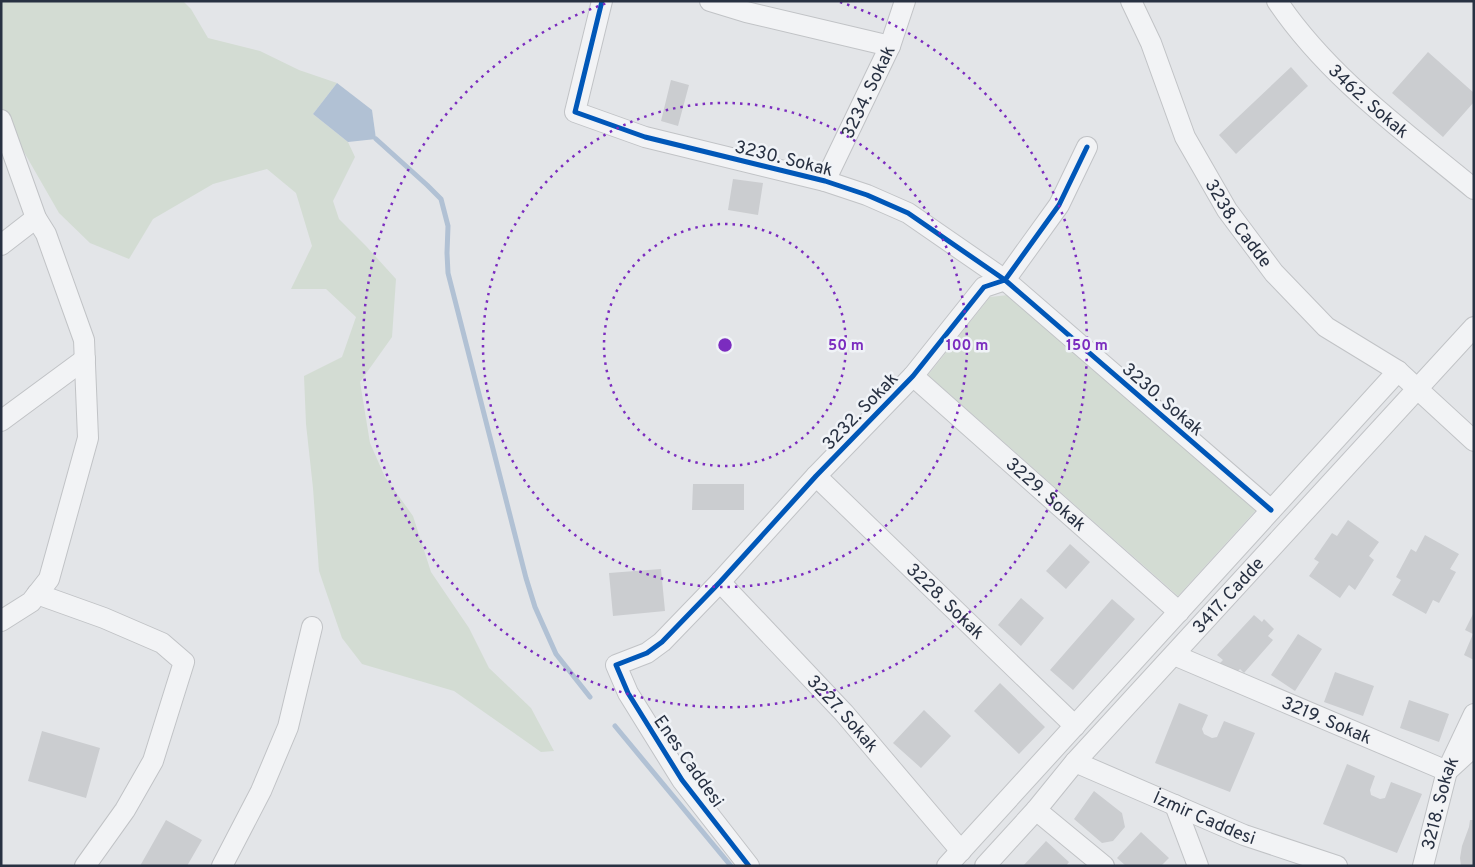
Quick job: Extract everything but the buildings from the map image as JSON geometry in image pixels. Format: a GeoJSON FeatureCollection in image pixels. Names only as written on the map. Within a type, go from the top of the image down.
{"type":"FeatureCollection","features":[{"type":"Feature","properties":{"kind":"street","name":"3230. Sokak"},"geometry":{"type":"LineString","coordinates":[[602,1],[575,112],[645,137],[825,181],[867,195],[908,213],[1005,280],[1271,510]]}},
{"type":"Feature","properties":{"kind":"street"},"geometry":{"type":"LineString","coordinates":[[710,1],[746,12],[890,46]]}},
{"type":"Feature","properties":{"kind":"street","name":"3234. Sokak"},"geometry":{"type":"LineString","coordinates":[[825,181],[890,46],[905,1]]}},
{"type":"Feature","properties":{"kind":"street","name":"3238. Cadde"},"geometry":{"type":"LineString","coordinates":[[1131,1],[1151,43],[1185,138],[1227,210],[1274,273],[1326,326],[1398,371],[1474,442]]}},
{"type":"Feature","properties":{"kind":"street","name":"3462. Sokak"},"geometry":{"type":"LineString","coordinates":[[1276,1],[1311,46],[1345,81],[1474,189]]}},
{"type":"Feature","properties":{"kind":"street"},"geometry":{"type":"LineString","coordinates":[[1,120],[36,218],[46,234],[84,340],[88,438],[49,579],[34,598],[1,621]]}},
{"type":"Feature","properties":{"kind":"street"},"geometry":{"type":"LineString","coordinates":[[1005,280],[1059,205],[1086,148]]}},
{"type":"Feature","properties":{"kind":"street"},"geometry":{"type":"LineString","coordinates":[[1,244],[36,218]]}},
{"type":"Feature","properties":{"kind":"street","name":"3232. Sokak"},"geometry":{"type":"LineString","coordinates":[[616,665],[647,653],[662,642],[720,582],[816,476],[913,376],[984,287],[1005,280]]}},
{"type":"Feature","properties":{"kind":"street","name":"3417. Cadde"},"geometry":{"type":"LineString","coordinates":[[985,866],[1036,810],[1075,762],[1474,327]]}},
{"type":"Feature","properties":{"kind":"street"},"geometry":{"type":"LineString","coordinates":[[1,421],[85,360]]}},
{"type":"Feature","properties":{"kind":"street","name":"3417. Cadde"},"geometry":{"type":"LineString","coordinates":[[947,866],[1398,371]]}},
{"type":"Feature","properties":{"kind":"street","name":"3229. Sokak"},"geometry":{"type":"LineString","coordinates":[[913,376],[1179,612]]}},
{"type":"Feature","properties":{"kind":"street","name":"3228. Sokak"},"geometry":{"type":"LineString","coordinates":[[816,476],[1075,726]]}},
{"type":"Feature","properties":{"kind":"street","name":"3227. Sokak"},"geometry":{"type":"LineString","coordinates":[[720,582],[844,713],[961,851]]}},
{"type":"Feature","properties":{"kind":"street"},"geometry":{"type":"LineString","coordinates":[[34,598],[104,618],[162,643],[184,662],[153,761],[125,810],[86,866]]}},
{"type":"Feature","properties":{"kind":"street"},"geometry":{"type":"LineString","coordinates":[[222,866],[261,791],[288,727],[312,626]]}},
{"type":"Feature","properties":{"kind":"street","name":"3219. Sokak"},"geometry":{"type":"LineString","coordinates":[[1174,655],[1447,771]]}},
{"type":"Feature","properties":{"kind":"street","name":"Enes Caddesi"},"geometry":{"type":"LineString","coordinates":[[616,665],[628,693],[682,780],[750,866]]}},
{"type":"Feature","properties":{"kind":"street","name":"3218. Sokak"},"geometry":{"type":"LineString","coordinates":[[1422,866],[1447,771],[1474,714]]}},
{"type":"Feature","properties":{"kind":"street"},"geometry":{"type":"LineString","coordinates":[[1447,771],[1469,751],[1474,749]]}},
{"type":"Feature","properties":{"kind":"street","name":"İzmir Caddesi"},"geometry":{"type":"LineString","coordinates":[[1075,762],[1244,835],[1337,866]]}},
{"type":"Feature","properties":{"kind":"street"},"geometry":{"type":"LineString","coordinates":[[1176,805],[1198,866]]}},
{"type":"Feature","properties":{"kind":"street"},"geometry":{"type":"LineString","coordinates":[[1036,810],[1104,866]]}},
{"type":"Feature","properties":{"kind":"shaded area"},"geometry":{"type":"Polygon","coordinates":[[[1,1],[183,1],[191,9],[208,38],[260,51],[299,70],[337,83],[313,114],[348,142],[355,157],[333,201],[339,219],[396,279],[392,337],[360,382],[370,443],[385,477],[413,516],[431,572],[469,628],[489,668],[531,708],[554,751],[541,752],[454,691],[362,664],[342,638],[319,571],[306,424],[304,376],[342,357],[356,317],[326,289],[291,289],[312,246],[296,193],[267,169],[213,184],[153,219],[129,259],[90,243],[59,213],[1,112],[1,1]]]}},
{"type":"Feature","properties":{"kind":"shaded area"},"geometry":{"type":"Polygon","coordinates":[[[1008,295],[1257,509],[1178,596],[928,375],[990,297],[1008,295]]]}},
{"type":"Feature","properties":{"kind":"water"},"geometry":{"type":"Polygon","coordinates":[[[337,83],[372,110],[376,139],[348,142],[313,114],[337,83]]]}},
{"type":"Feature","properties":{"kind":"waterway"},"geometry":{"type":"LineString","coordinates":[[376,139],[441,199],[448,226],[448,273],[526,578],[535,607],[556,654],[590,697]]}},
{"type":"Feature","properties":{"kind":"waterway"},"geometry":{"type":"LineString","coordinates":[[615,726],[731,866]]}},
{"type":"Feature","properties":{"kind":"cycle path"},"geometry":{"type":"LineString","coordinates":[[602,1],[575,112],[645,137],[825,181],[867,195],[908,213],[1005,280],[1271,510]]}},
{"type":"Feature","properties":{"kind":"cycle path"},"geometry":{"type":"LineString","coordinates":[[749,866],[682,780],[628,693],[616,665],[647,653],[662,642],[720,582],[816,476],[913,376],[984,287],[1005,280],[1059,205],[1087,147]]}}]}
